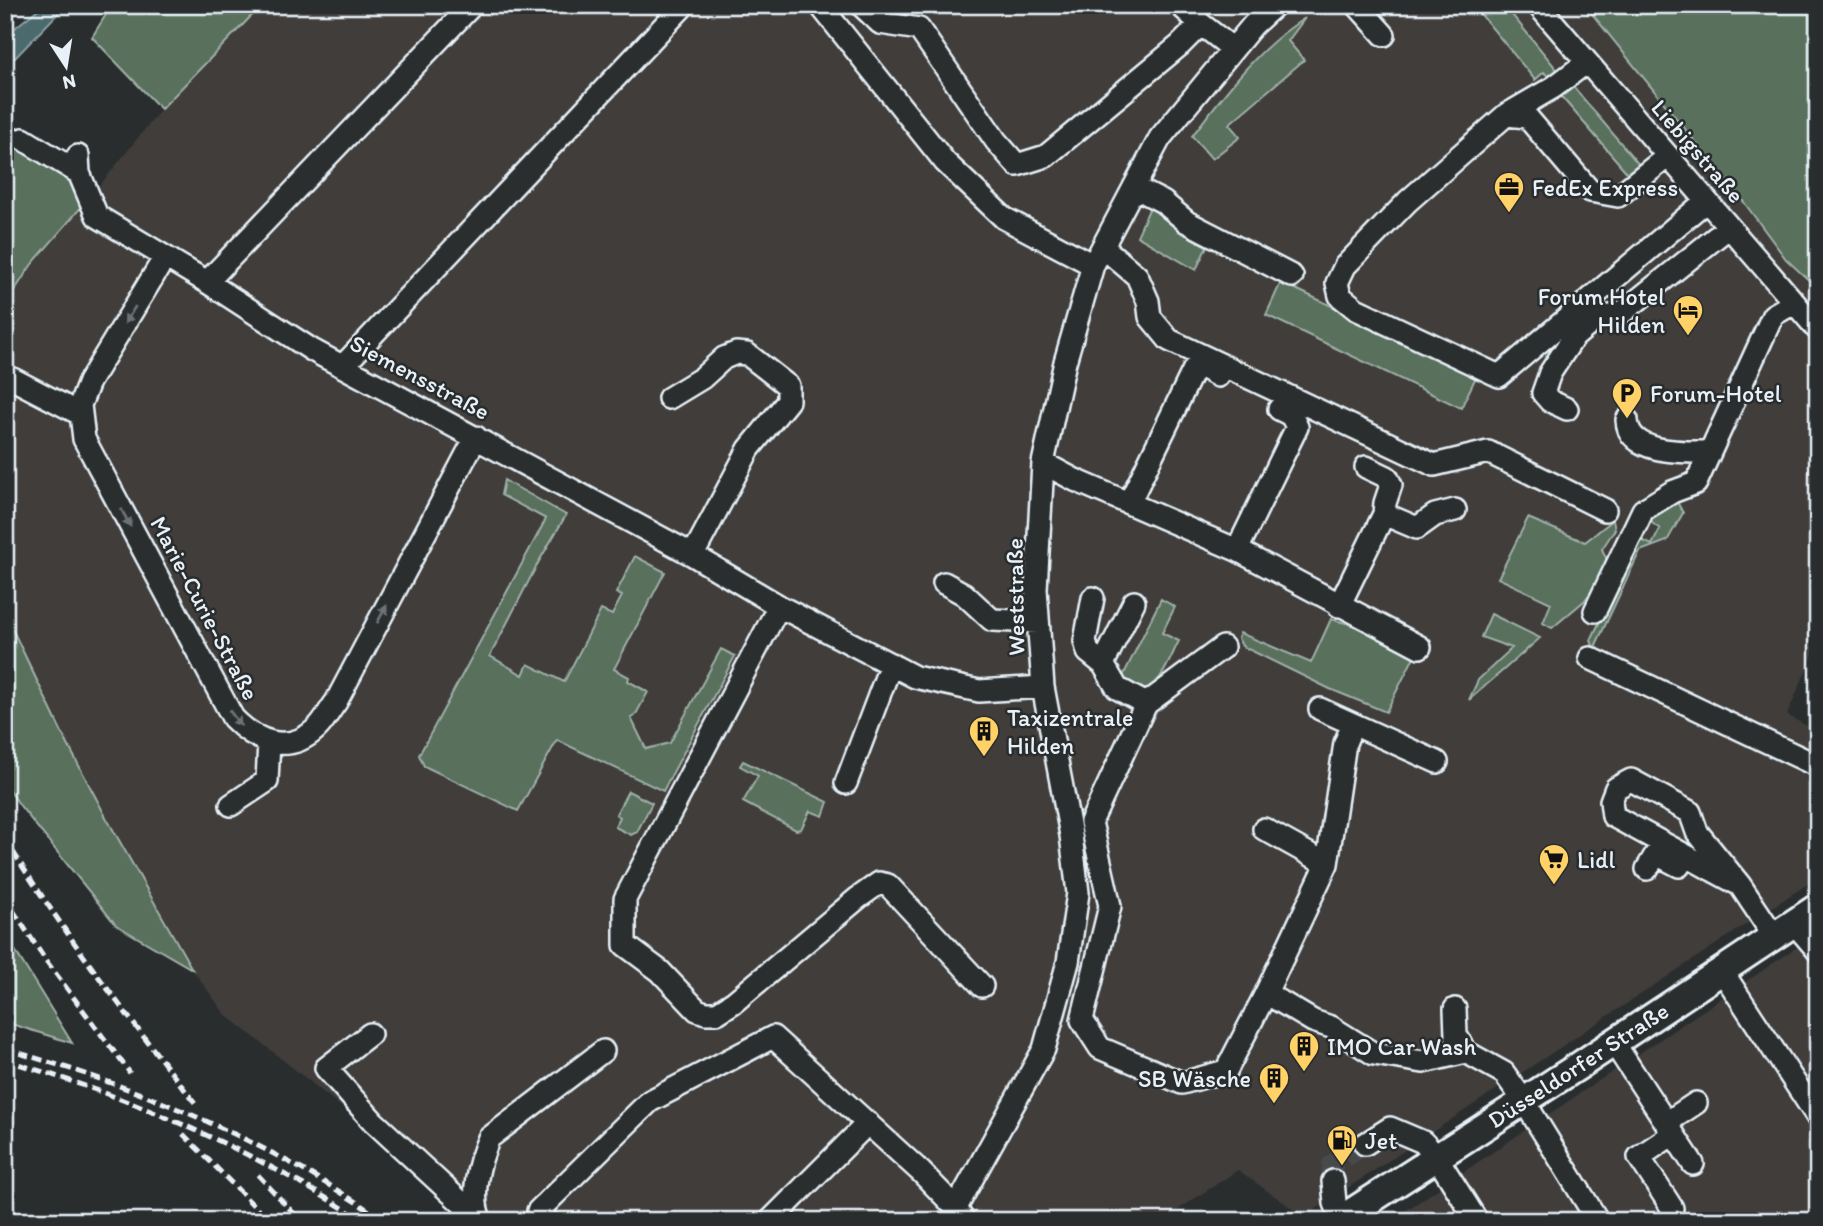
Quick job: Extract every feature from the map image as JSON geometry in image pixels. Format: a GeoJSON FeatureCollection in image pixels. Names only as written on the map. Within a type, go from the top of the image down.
{"type":"FeatureCollection","features":[{"type":"Feature","properties":{"kind":"main road","name":"Düsseldorfer Straße"},"geometry":{"type":"LineString","coordinates":[[1339,1220],[1796,923]]}},
{"type":"Feature","properties":{"kind":"street"},"geometry":{"type":"LineString","coordinates":[[206,282],[472,5]]}},
{"type":"Feature","properties":{"kind":"street"},"geometry":{"type":"LineString","coordinates":[[343,366],[684,5]]}},
{"type":"Feature","properties":{"kind":"street"},"geometry":{"type":"LineString","coordinates":[[820,5],[945,162],[1004,218],[1098,256],[1137,276],[1148,301],[1150,317],[1169,340],[1434,465],[1488,452],[1605,509]]}},
{"type":"Feature","properties":{"kind":"street"},"geometry":{"type":"LineString","coordinates":[[861,5],[880,23],[919,29],[996,142],[1017,165],[1046,156],[1180,45],[1201,24]]}},
{"type":"Feature","properties":{"kind":"street"},"geometry":{"type":"LineString","coordinates":[[1180,5],[1233,49]]}},
{"type":"Feature","properties":{"kind":"street","name":"Weststraße"},"geometry":{"type":"LineString","coordinates":[[960,1214],[1044,1049],[1069,962],[1078,893],[1044,687],[1036,589],[1044,463],[1065,362],[1098,256],[1160,138],[1253,25],[1275,5]]}},
{"type":"Feature","properties":{"kind":"street"},"geometry":{"type":"LineString","coordinates":[[1357,5],[1384,35]]}},
{"type":"Feature","properties":{"kind":"street","name":"Liebigstraße"},"geometry":{"type":"LineString","coordinates":[[1538,5],[1818,330]]}},
{"type":"Feature","properties":{"kind":"street"},"geometry":{"type":"LineString","coordinates":[[1587,62],[1554,87],[1506,115],[1408,201],[1345,265],[1337,283],[1340,296],[1356,309],[1499,376],[1706,201]]}},
{"type":"Feature","properties":{"kind":"street"},"geometry":{"type":"LineString","coordinates":[[1506,115],[1527,117],[1590,191],[1618,195],[1668,156]]}},
{"type":"Feature","properties":{"kind":"street","name":"Siemensstraße"},"geometry":{"type":"LineString","coordinates":[[23,139],[78,165],[97,216],[312,350],[694,555],[779,606],[915,677],[979,691],[1044,687]]}},
{"type":"Feature","properties":{"kind":"street"},"geometry":{"type":"LineString","coordinates":[[1134,187],[1163,202],[1187,222],[1292,276]]}},
{"type":"Feature","properties":{"kind":"street"},"geometry":{"type":"LineString","coordinates":[[1567,409],[1550,401],[1544,393],[1550,373],[1573,338],[1597,317],[1619,315],[1728,227]]}},
{"type":"Feature","properties":{"kind":"street"},"geometry":{"type":"LineString","coordinates":[[5,376],[80,414],[80,404],[89,382],[165,257]]}},
{"type":"Feature","properties":{"kind":"street"},"geometry":{"type":"LineString","coordinates":[[1595,611],[1643,509],[1672,492],[1697,485],[1773,315],[1794,303]]}},
{"type":"Feature","properties":{"kind":"street"},"geometry":{"type":"LineString","coordinates":[[669,398],[702,378],[724,358],[736,353],[747,354],[788,386],[788,401],[749,449],[694,555]]}},
{"type":"Feature","properties":{"kind":"street"},"geometry":{"type":"LineString","coordinates":[[1129,503],[1194,369],[1200,366],[1236,384]]}},
{"type":"Feature","properties":{"kind":"street"},"geometry":{"type":"LineString","coordinates":[[1237,550],[1297,427],[1291,415],[1279,409]]}},
{"type":"Feature","properties":{"kind":"street","name":"Marie-Curie-Straße"},"geometry":{"type":"LineString","coordinates":[[80,414],[84,439],[233,718],[246,732],[261,741],[269,742]]}},
{"type":"Feature","properties":{"kind":"street"},"geometry":{"type":"LineString","coordinates":[[1628,420],[1628,426],[1635,438],[1666,452],[1710,452]]}},
{"type":"Feature","properties":{"kind":"street"},"geometry":{"type":"LineString","coordinates":[[231,805],[267,781],[269,742],[283,743],[304,739],[318,728],[336,702],[476,437]]}},
{"type":"Feature","properties":{"kind":"street"},"geometry":{"type":"LineString","coordinates":[[1044,463],[1075,480],[1237,550],[1420,647]]}},
{"type":"Feature","properties":{"kind":"street"},"geometry":{"type":"LineString","coordinates":[[1339,606],[1384,514],[1391,485],[1387,477],[1366,467]]}},
{"type":"Feature","properties":{"kind":"street"},"geometry":{"type":"LineString","coordinates":[[1384,514],[1417,528],[1435,515],[1455,510]]}},
{"type":"Feature","properties":{"kind":"street"},"geometry":{"type":"LineString","coordinates":[[944,583],[964,594],[992,620],[1038,622]]}},
{"type":"Feature","properties":{"kind":"street"},"geometry":{"type":"LineString","coordinates":[[1093,598],[1085,641],[1088,652],[1103,664],[1117,688],[1146,704]]}},
{"type":"Feature","properties":{"kind":"street"},"geometry":{"type":"LineString","coordinates":[[1103,664],[1134,602]]}},
{"type":"Feature","properties":{"kind":"street"},"geometry":{"type":"LineString","coordinates":[[779,606],[625,899],[625,945],[660,971],[697,1010],[717,1013],[879,883],[888,885],[982,986]]}},
{"type":"Feature","properties":{"kind":"street"},"geometry":{"type":"LineString","coordinates":[[1223,648],[1146,704],[1091,821],[1110,906],[1082,1020],[1100,1048],[1182,1083],[1226,1072],[1327,864],[1345,743],[1353,724]]}},
{"type":"Feature","properties":{"kind":"street"},"geometry":{"type":"LineString","coordinates":[[1590,658],[1818,766]]}},
{"type":"Feature","properties":{"kind":"street"},"geometry":{"type":"LineString","coordinates":[[846,783],[891,664]]}},
{"type":"Feature","properties":{"kind":"street"},"geometry":{"type":"LineString","coordinates":[[1320,709],[1437,762]]}},
{"type":"Feature","properties":{"kind":"street"},"geometry":{"type":"LineString","coordinates":[[1740,885],[1697,832],[1690,812],[1631,780],[1616,788],[1611,801],[1613,816],[1740,885],[1796,923],[1818,951]]}},
{"type":"Feature","properties":{"kind":"street"},"geometry":{"type":"LineString","coordinates":[[1264,830],[1327,864]]}},
{"type":"Feature","properties":{"kind":"street"},"geometry":{"type":"LineString","coordinates":[[1647,869],[1656,854],[1729,893],[1796,923]]}},
{"type":"Feature","properties":{"kind":"street"},"geometry":{"type":"LineString","coordinates":[[1722,971],[1818,1118]]}},
{"type":"Feature","properties":{"kind":"street"},"geometry":{"type":"LineString","coordinates":[[1266,993],[1313,1021],[1331,1027],[1374,1054],[1423,1062],[1466,1052]]}},
{"type":"Feature","properties":{"kind":"street"},"geometry":{"type":"LineString","coordinates":[[1455,1009],[1456,1035],[1466,1052],[1504,1073],[1598,1221]]}},
{"type":"Feature","properties":{"kind":"street"},"geometry":{"type":"LineString","coordinates":[[370,1034],[326,1068],[373,1121],[480,1220]]}},
{"type":"Feature","properties":{"kind":"street"},"geometry":{"type":"LineString","coordinates":[[547,1221],[538,1211],[650,1101],[774,1037],[960,1214]]}},
{"type":"Feature","properties":{"kind":"street"},"geometry":{"type":"LineString","coordinates":[[1614,1043],[1692,1164]]}},
{"type":"Feature","properties":{"kind":"street"},"geometry":{"type":"LineString","coordinates":[[480,1220],[475,1207],[476,1190],[483,1151],[489,1138],[603,1051]]}},
{"type":"Feature","properties":{"kind":"street"},"geometry":{"type":"LineString","coordinates":[[1672,1208],[1639,1157],[1696,1103]]}},
{"type":"Feature","properties":{"kind":"street"},"geometry":{"type":"LineString","coordinates":[[770,1221],[868,1124]]}},
{"type":"Feature","properties":{"kind":"street"},"geometry":{"type":"LineString","coordinates":[[1365,1144],[1390,1128],[1423,1142],[1436,1156],[1478,1221]]}},
{"type":"Feature","properties":{"kind":"street"},"geometry":{"type":"LineString","coordinates":[[1333,1181],[1339,1220]]}},
{"type":"Feature","properties":{"kind":"shaded area"},"geometry":{"type":"Polygon","coordinates":[[[262,5],[1585,5],[1743,201],[1786,259],[1818,293],[1818,643],[1787,715],[1818,732],[1818,877],[1304,1217],[1238,1170],[1161,1221],[982,1221],[969,1201],[951,1221],[485,1221],[225,1014],[192,969],[107,819],[5,614],[5,305],[32,264],[161,109],[262,5]]]}},
{"type":"Feature","properties":{"kind":"shaded area"},"geometry":{"type":"Polygon","coordinates":[[[1818,933],[1818,1221],[1390,1221],[1444,1185],[1818,933]]]}},
{"type":"Feature","properties":{"kind":"green space"},"geometry":{"type":"Polygon","coordinates":[[[112,5],[262,5],[161,109],[92,37],[112,5]]]}},
{"type":"Feature","properties":{"kind":"green space"},"geometry":{"type":"Polygon","coordinates":[[[1473,5],[1504,5],[1559,72],[1550,79],[1544,72],[1535,80],[1473,5]]]}},
{"type":"Feature","properties":{"kind":"green space"},"geometry":{"type":"Polygon","coordinates":[[[1585,5],[1818,5],[1818,289],[1786,259],[1743,201],[1585,5]]]}},
{"type":"Feature","properties":{"kind":"green space"},"geometry":{"type":"Polygon","coordinates":[[[1305,18],[1288,41],[1304,60],[1229,124],[1240,137],[1212,159],[1192,136],[1257,57],[1305,18]]]}},
{"type":"Feature","properties":{"kind":"green space"},"geometry":{"type":"Polygon","coordinates":[[[1571,84],[1641,167],[1630,176],[1559,94],[1571,84]]]}},
{"type":"Feature","properties":{"kind":"green space"},"geometry":{"type":"Polygon","coordinates":[[[5,129],[97,189],[32,264],[5,305],[5,129]]]}},
{"type":"Feature","properties":{"kind":"green space"},"geometry":{"type":"Polygon","coordinates":[[[1150,207],[1184,233],[1207,246],[1196,270],[1137,236],[1150,207]]]}},
{"type":"Feature","properties":{"kind":"green space"},"geometry":{"type":"Polygon","coordinates":[[[1281,282],[1477,375],[1461,408],[1266,315],[1281,282]]]}},
{"type":"Feature","properties":{"kind":"green space"},"geometry":{"type":"Polygon","coordinates":[[[504,480],[566,515],[490,656],[523,675],[528,664],[564,682],[601,610],[612,615],[622,596],[616,593],[635,556],[665,572],[614,669],[648,692],[635,716],[631,718],[646,749],[670,743],[721,649],[735,656],[663,791],[557,740],[518,811],[424,766],[419,755],[546,519],[501,495],[504,480]]]}},
{"type":"Feature","properties":{"kind":"green space"},"geometry":{"type":"Polygon","coordinates":[[[1674,496],[1683,513],[1667,541],[1640,551],[1594,649],[1591,640],[1639,539],[1652,545],[1660,529],[1648,520],[1674,496]]]}},
{"type":"Feature","properties":{"kind":"green space"},"geometry":{"type":"Polygon","coordinates":[[[1528,518],[1585,542],[1613,520],[1615,529],[1602,549],[1610,567],[1584,601],[1552,628],[1543,623],[1551,603],[1498,578],[1528,518]]]}},
{"type":"Feature","properties":{"kind":"green space"},"geometry":{"type":"Polygon","coordinates":[[[1161,599],[1175,607],[1162,633],[1179,641],[1160,678],[1142,694],[1122,682],[1123,676],[1161,599]]]}},
{"type":"Feature","properties":{"kind":"green space"},"geometry":{"type":"Polygon","coordinates":[[[5,614],[107,819],[192,969],[116,925],[5,784],[5,614]]]}},
{"type":"Feature","properties":{"kind":"green space"},"geometry":{"type":"Polygon","coordinates":[[[1491,614],[1540,638],[1469,700],[1478,680],[1512,648],[1481,637],[1491,614]]]}},
{"type":"Feature","properties":{"kind":"green space"},"geometry":{"type":"Polygon","coordinates":[[[1331,619],[1368,629],[1415,655],[1386,712],[1330,689],[1242,646],[1238,638],[1240,633],[1311,663],[1331,619]]]}},
{"type":"Feature","properties":{"kind":"green space"},"geometry":{"type":"Polygon","coordinates":[[[743,761],[828,802],[823,816],[810,811],[801,829],[796,830],[743,802],[758,776],[740,766],[743,761]]]}},
{"type":"Feature","properties":{"kind":"green space"},"geometry":{"type":"Polygon","coordinates":[[[628,791],[652,803],[637,832],[631,835],[615,827],[620,817],[616,814],[628,791]]]}},
{"type":"Feature","properties":{"kind":"green space"},"geometry":{"type":"Polygon","coordinates":[[[5,934],[72,1043],[5,1022],[5,934]]]}},
{"type":"Feature","properties":{"kind":"water"},"geometry":{"type":"Polygon","coordinates":[[[43,5],[66,5],[5,65],[5,36],[43,5]]]}},
{"type":"Feature","properties":{"kind":"tunnel"},"geometry":{"type":"LineString","coordinates":[[1333,1181],[1332,1165],[1365,1144]]}},
{"type":"Feature","properties":{"kind":"railway"},"geometry":{"type":"LineString","coordinates":[[5,839],[97,974],[196,1104]]}},
{"type":"Feature","properties":{"kind":"railway"},"geometry":{"type":"LineString","coordinates":[[5,898],[44,958],[130,1073]]}},
{"type":"Feature","properties":{"kind":"railway"},"geometry":{"type":"LineString","coordinates":[[5,1049],[105,1081],[202,1119],[296,1166],[384,1221]]}},
{"type":"Feature","properties":{"kind":"railway"},"geometry":{"type":"LineString","coordinates":[[5,1060],[99,1091],[190,1128],[278,1171],[363,1221]]}},
{"type":"Feature","properties":{"kind":"railway"},"geometry":{"type":"LineString","coordinates":[[183,1134],[269,1221]]}},
{"type":"Feature","properties":{"kind":"railway"},"geometry":{"type":"LineString","coordinates":[[258,1175],[301,1221]]}},
{"type":"Feature","properties":{"kind":"place","name":"FedEx Express"},"geometry":{"type":"Point","coordinates":[1509,214]}},
{"type":"Feature","properties":{"kind":"place","name":"Forum Hotel Hilden"},"geometry":{"type":"Point","coordinates":[1688,337]}},
{"type":"Feature","properties":{"kind":"place","name":"Forum-Hotel"},"geometry":{"type":"Point","coordinates":[1627,420]}},
{"type":"Feature","properties":{"kind":"place","name":"Taxizentrale Hilden"},"geometry":{"type":"Point","coordinates":[984,758]}},
{"type":"Feature","properties":{"kind":"place","name":"Lidl"},"geometry":{"type":"Point","coordinates":[1554,886]}},
{"type":"Feature","properties":{"kind":"place","name":"IMO Car Wash"},"geometry":{"type":"Point","coordinates":[1304,1073]}},
{"type":"Feature","properties":{"kind":"place","name":"SB Wäsche"},"geometry":{"type":"Point","coordinates":[1274,1105]}},
{"type":"Feature","properties":{"kind":"place","name":"Jet"},"geometry":{"type":"Point","coordinates":[1342,1167]}}]}
